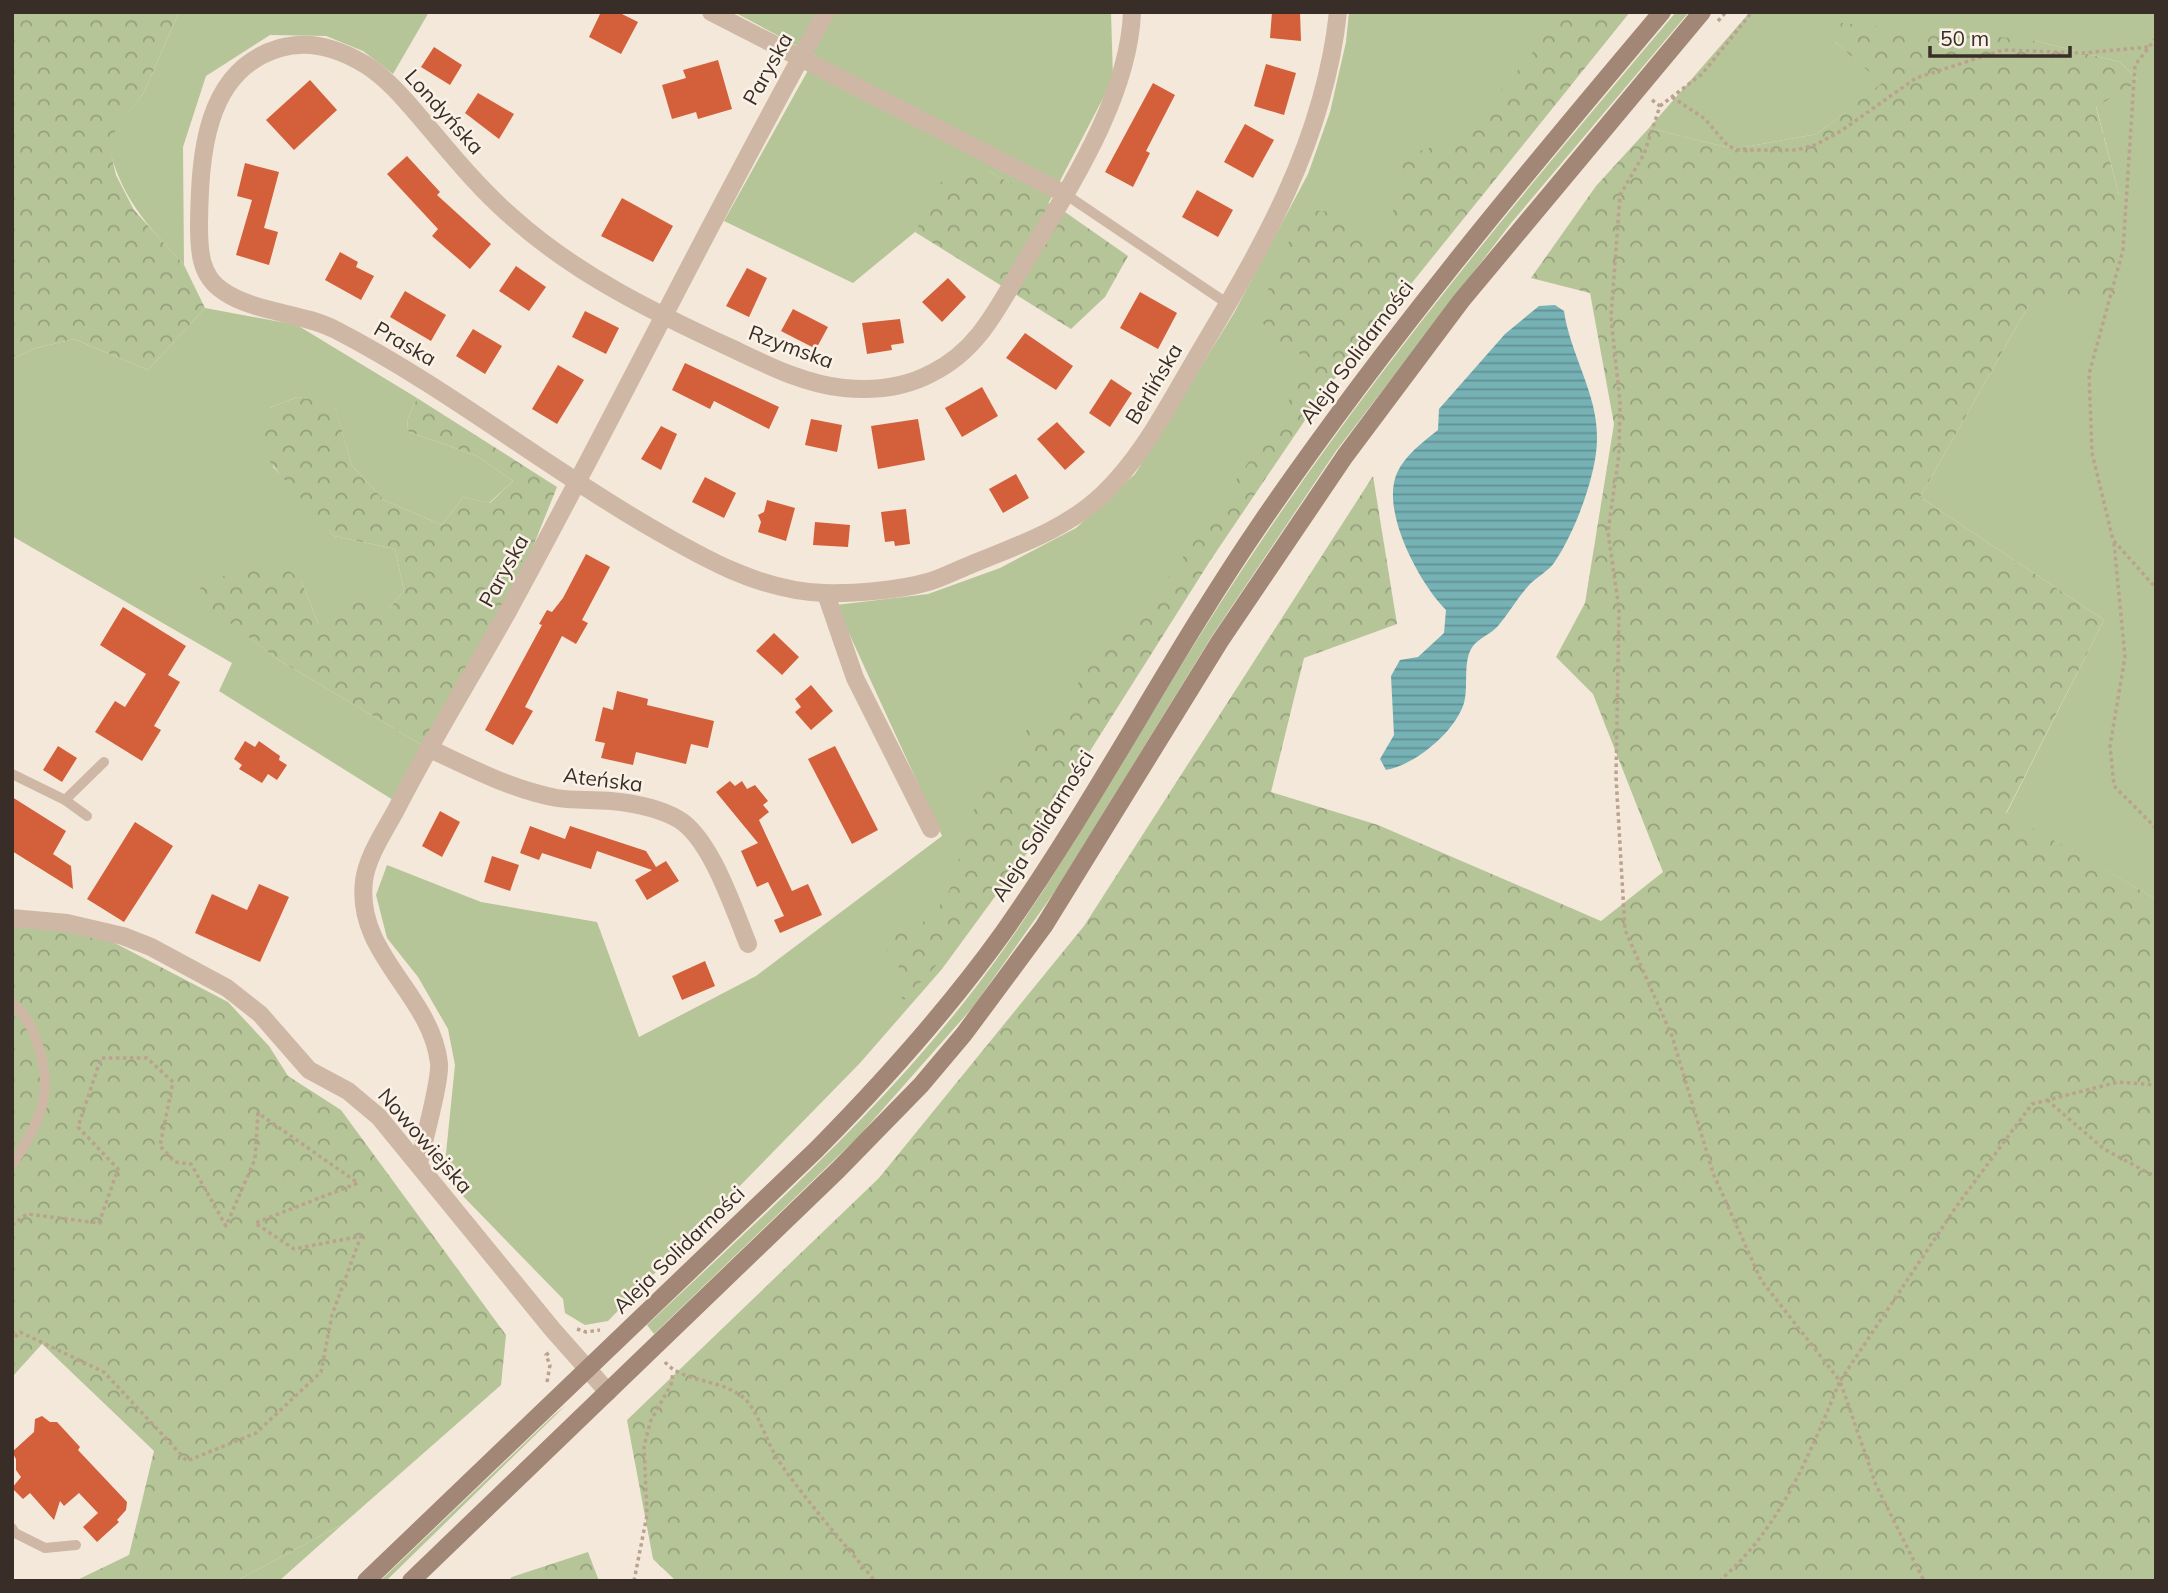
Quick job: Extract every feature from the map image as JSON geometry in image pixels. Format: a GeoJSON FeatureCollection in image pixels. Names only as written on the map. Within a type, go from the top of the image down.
{"type":"FeatureCollection","features":[{"type":"Feature","properties":{"kind":"main road","name":"Aleja Solidarności"},"geometry":{"type":"LineString","coordinates":[[366,1581],[845,1120],[957,994],[1040,877],[1194,625],[1319,440],[1453,262],[1662,12]]}},
{"type":"Feature","properties":{"kind":"main road"},"geometry":{"type":"LineString","coordinates":[[411,1581],[867,1141],[921,1085],[982,1012],[1045,926],[1220,641],[1352,446],[1503,249],[1702,12]]}},
{"type":"Feature","properties":{"kind":"street"},"geometry":{"type":"LineString","coordinates":[[711,12],[1065,194]]}},
{"type":"Feature","properties":{"kind":"street","name":"Paryska"},"geometry":{"type":"LineString","coordinates":[[419,1164],[439,1064],[425,1023],[401,977],[377,947],[369,931],[364,880],[372,856],[428,748],[505,616],[577,484],[737,174],[825,12]]}},
{"type":"Feature","properties":{"kind":"street","name":"Rzymska"},"geometry":{"type":"LineString","coordinates":[[664,317],[809,382],[869,389],[904,384],[931,374],[963,354],[984,332],[1065,194],[1121,82],[1130,44],[1132,12]]}},
{"type":"Feature","properties":{"kind":"street","name":"Berlińska"},"geometry":{"type":"LineString","coordinates":[[577,484],[709,562],[793,590],[826,594],[926,583],[1053,530],[1101,496],[1146,443],[1228,304],[1298,172],[1319,115],[1338,12]]}},
{"type":"Feature","properties":{"kind":"street","name":"Londyńska"},"geometry":{"type":"LineString","coordinates":[[202,268],[199,229],[203,163],[207,130],[219,96],[233,74],[256,57],[286,46],[307,44],[332,48],[393,86],[460,165],[509,215],[549,248],[664,317]]}},
{"type":"Feature","properties":{"kind":"street","name":"Praska"},"geometry":{"type":"LineString","coordinates":[[202,268],[214,285],[230,296],[302,315],[335,329],[448,396],[577,484]]}},
{"type":"Feature","properties":{"kind":"street"},"geometry":{"type":"LineString","coordinates":[[826,594],[855,678],[931,829]]}},
{"type":"Feature","properties":{"kind":"street","name":"Ateńska"},"geometry":{"type":"LineString","coordinates":[[428,748],[506,784],[558,798],[612,801],[646,807],[680,820],[701,843],[724,887],[748,944]]}},
{"type":"Feature","properties":{"kind":"street","name":"Nowowiejska"},"geometry":{"type":"LineString","coordinates":[[12,918],[67,923],[124,936],[151,947],[227,988],[260,1014],[309,1070],[363,1102],[419,1164],[587,1370],[608,1392]]}},
{"type":"Feature","properties":{"kind":"lane"},"geometry":{"type":"LineString","coordinates":[[1065,194],[1228,304]]}},
{"type":"Feature","properties":{"kind":"lane"},"geometry":{"type":"LineString","coordinates":[[65,800],[104,762]]}},
{"type":"Feature","properties":{"kind":"lane"},"geometry":{"type":"LineString","coordinates":[[12,774],[65,800],[87,816]]}},
{"type":"Feature","properties":{"kind":"lane"},"geometry":{"type":"LineString","coordinates":[[12,1003],[30,1020],[47,1073],[43,1108],[12,1165]]}},
{"type":"Feature","properties":{"kind":"lane"},"geometry":{"type":"LineString","coordinates":[[12,1528],[15,1533],[45,1548],[76,1545]]}},
{"type":"Feature","properties":{"kind":"path"},"geometry":{"type":"LineString","coordinates":[[1752,12],[1702,74],[1660,106],[1644,154],[1620,195],[1611,317],[1620,402],[1619,454],[1608,532],[1619,609],[1616,777],[1625,930],[1672,1036],[1713,1173],[1761,1280],[1840,1381],[1876,1485],[1924,1581]]}},
{"type":"Feature","properties":{"kind":"path"},"geometry":{"type":"LineString","coordinates":[[2156,38],[2134,65],[2123,250],[2089,374],[2092,453],[2113,540],[2125,657],[2110,746],[2114,786],[2156,828]]}},
{"type":"Feature","properties":{"kind":"path"},"geometry":{"type":"LineString","coordinates":[[1672,97],[1705,119],[1728,146],[1739,150],[1796,150],[1815,145],[1841,131],[1916,78],[2003,50],[2083,53],[2148,47]]}},
{"type":"Feature","properties":{"kind":"path"},"geometry":{"type":"LineString","coordinates":[[1651,99],[1660,106]]}},
{"type":"Feature","properties":{"kind":"path"},"geometry":{"type":"LineString","coordinates":[[2113,540],[2156,588]]}},
{"type":"Feature","properties":{"kind":"path"},"geometry":{"type":"LineString","coordinates":[[12,1225],[27,1213],[99,1223],[118,1168],[78,1127],[101,1058],[147,1058],[173,1082],[160,1146],[174,1162],[191,1164],[226,1226],[255,1159],[258,1112],[358,1183],[255,1223],[293,1249],[361,1236],[332,1315],[321,1372],[256,1433],[187,1461],[104,1372],[20,1332],[12,1339]]}},
{"type":"Feature","properties":{"kind":"path"},"geometry":{"type":"LineString","coordinates":[[1719,1581],[1743,1561],[1792,1489],[1840,1381],[1956,1207],[2032,1104],[2118,1082],[2156,1085]]}},
{"type":"Feature","properties":{"kind":"path"},"geometry":{"type":"LineString","coordinates":[[2047,1100],[2104,1149],[2156,1177]]}},
{"type":"Feature","properties":{"kind":"path"},"geometry":{"type":"LineString","coordinates":[[573,1331],[575,1328],[584,1334],[603,1329]]}},
{"type":"Feature","properties":{"kind":"path"},"geometry":{"type":"LineString","coordinates":[[663,1361],[673,1372],[726,1385],[747,1401],[769,1446],[789,1476],[875,1581]]}},
{"type":"Feature","properties":{"kind":"path"},"geometry":{"type":"LineString","coordinates":[[635,1581],[647,1515],[644,1446],[651,1420],[671,1385],[673,1372]]}},
{"type":"Feature","properties":{"kind":"green space"},"geometry":{"type":"Polygon","coordinates":[[[12,12],[179,12],[144,92],[108,141],[116,175],[134,210],[184,265],[205,308],[148,370],[74,339],[36,348],[12,359],[12,12]]]}},
{"type":"Feature","properties":{"kind":"green space"},"geometry":{"type":"Polygon","coordinates":[[[179,12],[429,12],[393,74],[363,51],[326,36],[270,35],[206,76],[183,147],[184,265],[127,195],[107,141],[144,92],[179,12]]]}},
{"type":"Feature","properties":{"kind":"green space"},"geometry":{"type":"Polygon","coordinates":[[[734,12],[1111,12],[1113,79],[1048,204],[990,172],[928,209],[915,232],[853,283],[724,221],[816,56],[734,12]]]}},
{"type":"Feature","properties":{"kind":"green space"},"geometry":{"type":"Polygon","coordinates":[[[1349,12],[1601,12],[1341,342],[1027,853],[942,969],[860,1063],[608,1321],[585,1325],[565,1313],[563,1299],[460,1193],[445,1163],[455,1065],[448,1029],[418,977],[387,938],[376,895],[387,865],[481,902],[597,922],[639,1037],[756,976],[942,836],[836,605],[928,594],[1000,568],[1076,528],[1135,474],[1234,313],[1308,174],[1330,112],[1346,42],[1349,12]]]}},
{"type":"Feature","properties":{"kind":"green space"},"geometry":{"type":"Polygon","coordinates":[[[1564,12],[1630,12],[1324,392],[1210,561],[1049,816],[960,940],[902,1002],[898,960],[873,939],[917,928],[945,900],[958,871],[961,829],[1028,728],[1081,706],[1076,664],[1102,638],[1147,609],[1275,424],[1313,360],[1278,344],[1257,315],[1303,209],[1331,212],[1377,242],[1392,217],[1403,156],[1456,140],[1522,66],[1564,12]]]}},
{"type":"Feature","properties":{"kind":"green space"},"geometry":{"type":"Polygon","coordinates":[[[1676,12],[1689,12],[1512,222],[1336,451],[1212,636],[1058,887],[973,1007],[860,1135],[654,1334],[647,1325],[852,1129],[929,1045],[965,1001],[1033,907],[1218,607],[1317,460],[1466,265],[1676,12]]]}},
{"type":"Feature","properties":{"kind":"green space"},"geometry":{"type":"Polygon","coordinates":[[[1750,12],[2156,12],[2156,899],[2006,814],[2104,620],[1920,497],[2030,303],[2119,195],[2096,106],[2138,80],[2120,62],[2032,40],[1835,42],[1883,83],[1817,134],[1734,149],[1649,128],[1750,12]]]}},
{"type":"Feature","properties":{"kind":"green space"},"geometry":{"type":"Polygon","coordinates":[[[1841,23],[2032,40],[2120,62],[2139,81],[2096,107],[2119,195],[2115,294],[2030,303],[1920,497],[2104,620],[2006,813],[2156,899],[2156,1581],[676,1581],[653,1559],[627,1420],[879,1178],[1084,926],[1373,476],[1397,624],[1304,658],[1271,792],[1378,825],[1601,921],[1663,872],[1593,694],[1556,657],[1585,603],[1614,424],[1590,293],[1531,278],[1596,186],[1649,128],[1734,149],[1817,134],[1882,83],[1835,42],[1841,23]]]}},
{"type":"Feature","properties":{"kind":"green space"},"geometry":{"type":"Polygon","coordinates":[[[990,172],[1065,212],[1128,256],[1105,297],[1071,329],[915,232],[941,182],[990,172]]]}},
{"type":"Feature","properties":{"kind":"green space"},"geometry":{"type":"Polygon","coordinates":[[[205,308],[297,325],[417,398],[408,418],[407,431],[477,456],[513,481],[489,503],[463,497],[442,525],[384,500],[352,466],[334,404],[297,397],[270,408],[273,467],[301,494],[334,536],[395,549],[404,591],[387,611],[318,623],[301,580],[195,595],[277,659],[422,745],[393,800],[219,691],[232,663],[12,536],[12,359],[36,348],[74,339],[148,370],[205,308]]]}},
{"type":"Feature","properties":{"kind":"green space"},"geometry":{"type":"Polygon","coordinates":[[[297,397],[334,403],[352,466],[384,500],[442,525],[463,497],[490,503],[513,481],[477,456],[407,431],[408,418],[417,398],[557,487],[526,564],[422,745],[277,659],[195,596],[206,580],[280,564],[301,580],[318,623],[353,596],[387,611],[404,591],[395,549],[334,536],[258,445],[270,408],[297,397]]]}},
{"type":"Feature","properties":{"kind":"green space"},"geometry":{"type":"Polygon","coordinates":[[[12,925],[69,930],[111,941],[228,1002],[269,1046],[288,1076],[341,1110],[506,1335],[501,1385],[343,1524],[236,1581],[75,1581],[129,1555],[154,1451],[42,1344],[12,1377],[12,925]]]}},
{"type":"Feature","properties":{"kind":"green space"},"geometry":{"type":"Polygon","coordinates":[[[565,1406],[386,1581],[380,1581],[554,1415],[565,1406]]]}},
{"type":"Feature","properties":{"kind":"green space"},"geometry":{"type":"Polygon","coordinates":[[[343,1524],[279,1581],[236,1581],[343,1524]]]}},
{"type":"Feature","properties":{"kind":"green space"},"geometry":{"type":"Polygon","coordinates":[[[588,1552],[599,1581],[508,1581],[512,1577],[588,1552]]]}},
{"type":"Feature","properties":{"kind":"water"},"geometry":{"type":"Polygon","coordinates":[[[1555,305],[1564,311],[1589,390],[1596,422],[1596,453],[1583,504],[1554,563],[1521,594],[1498,626],[1473,646],[1468,659],[1464,703],[1452,725],[1421,754],[1409,762],[1386,770],[1380,759],[1394,735],[1391,676],[1400,660],[1418,657],[1444,633],[1446,610],[1425,583],[1405,546],[1394,507],[1393,489],[1397,473],[1410,455],[1438,430],[1439,409],[1505,334],[1539,306],[1555,305]]]}},
{"type":"Feature","properties":{"kind":"building"},"geometry":{"type":"Polygon","coordinates":[[[601,12],[618,12],[638,22],[621,54],[589,37],[601,12]]]}},
{"type":"Feature","properties":{"kind":"building"},"geometry":{"type":"Polygon","coordinates":[[[1272,12],[1300,12],[1301,41],[1270,38],[1272,12]]]}},
{"type":"Feature","properties":{"kind":"building"},"geometry":{"type":"Polygon","coordinates":[[[434,47],[462,65],[450,85],[421,67],[434,47]]]}},
{"type":"Feature","properties":{"kind":"building"},"geometry":{"type":"Polygon","coordinates":[[[718,60],[732,109],[698,119],[696,112],[672,119],[662,85],[686,78],[683,70],[718,60]]]}},
{"type":"Feature","properties":{"kind":"building"},"geometry":{"type":"Polygon","coordinates":[[[1266,64],[1296,73],[1284,115],[1254,106],[1266,64]]]}},
{"type":"Feature","properties":{"kind":"building"},"geometry":{"type":"Polygon","coordinates":[[[310,80],[337,110],[294,150],[266,120],[310,80]]]}},
{"type":"Feature","properties":{"kind":"building"},"geometry":{"type":"Polygon","coordinates":[[[1153,83],[1175,95],[1146,151],[1150,153],[1133,187],[1105,172],[1153,83]]]}},
{"type":"Feature","properties":{"kind":"building"},"geometry":{"type":"Polygon","coordinates":[[[478,93],[514,114],[499,139],[465,113],[478,93]]]}},
{"type":"Feature","properties":{"kind":"building"},"geometry":{"type":"Polygon","coordinates":[[[1245,124],[1274,140],[1253,178],[1224,162],[1245,124]]]}},
{"type":"Feature","properties":{"kind":"building"},"geometry":{"type":"Polygon","coordinates":[[[407,156],[440,192],[437,195],[491,244],[470,269],[432,236],[438,229],[387,174],[407,156]]]}},
{"type":"Feature","properties":{"kind":"building"},"geometry":{"type":"Polygon","coordinates":[[[245,163],[279,172],[264,228],[278,232],[269,265],[236,255],[252,200],[237,196],[245,163]]]}},
{"type":"Feature","properties":{"kind":"building"},"geometry":{"type":"Polygon","coordinates":[[[1197,190],[1233,210],[1218,237],[1182,217],[1197,190]]]}},
{"type":"Feature","properties":{"kind":"building"},"geometry":{"type":"Polygon","coordinates":[[[622,198],[673,226],[653,262],[601,236],[622,198]]]}},
{"type":"Feature","properties":{"kind":"building"},"geometry":{"type":"Polygon","coordinates":[[[340,252],[358,262],[356,267],[374,276],[361,300],[325,280],[340,252]]]}},
{"type":"Feature","properties":{"kind":"building"},"geometry":{"type":"Polygon","coordinates":[[[516,266],[546,287],[529,311],[499,291],[516,266]]]}},
{"type":"Feature","properties":{"kind":"building"},"geometry":{"type":"Polygon","coordinates":[[[747,268],[767,278],[749,317],[726,306],[747,268]]]}},
{"type":"Feature","properties":{"kind":"building"},"geometry":{"type":"Polygon","coordinates":[[[948,278],[966,297],[942,322],[922,302],[948,278]]]}},
{"type":"Feature","properties":{"kind":"building"},"geometry":{"type":"Polygon","coordinates":[[[405,291],[446,315],[431,341],[390,317],[405,291]]]}},
{"type":"Feature","properties":{"kind":"building"},"geometry":{"type":"Polygon","coordinates":[[[1140,292],[1177,313],[1158,349],[1120,328],[1140,292]]]}},
{"type":"Feature","properties":{"kind":"building"},"geometry":{"type":"Polygon","coordinates":[[[793,309],[828,327],[816,349],[781,331],[793,309]]]}},
{"type":"Feature","properties":{"kind":"building"},"geometry":{"type":"Polygon","coordinates":[[[585,311],[619,328],[606,354],[572,337],[585,311]]]}},
{"type":"Feature","properties":{"kind":"building"},"geometry":{"type":"Polygon","coordinates":[[[900,319],[904,343],[891,345],[892,350],[867,354],[862,323],[900,319]]]}},
{"type":"Feature","properties":{"kind":"building"},"geometry":{"type":"Polygon","coordinates":[[[473,329],[502,346],[485,374],[456,356],[473,329]]]}},
{"type":"Feature","properties":{"kind":"building"},"geometry":{"type":"Polygon","coordinates":[[[1025,333],[1073,366],[1056,390],[1006,358],[1025,333]]]}},
{"type":"Feature","properties":{"kind":"building"},"geometry":{"type":"Polygon","coordinates":[[[685,363],[779,407],[769,429],[714,401],[710,409],[672,390],[685,363]]]}},
{"type":"Feature","properties":{"kind":"building"},"geometry":{"type":"Polygon","coordinates":[[[558,365],[584,380],[557,424],[532,409],[558,365]]]}},
{"type":"Feature","properties":{"kind":"building"},"geometry":{"type":"Polygon","coordinates":[[[1111,379],[1132,393],[1110,427],[1089,413],[1111,379]]]}},
{"type":"Feature","properties":{"kind":"building"},"geometry":{"type":"Polygon","coordinates":[[[982,387],[998,416],[962,437],[945,408],[982,387]]]}},
{"type":"Feature","properties":{"kind":"building"},"geometry":{"type":"Polygon","coordinates":[[[811,419],[842,425],[837,452],[805,445],[811,419]]]}},
{"type":"Feature","properties":{"kind":"building"},"geometry":{"type":"Polygon","coordinates":[[[918,419],[925,460],[878,469],[871,426],[918,419]]]}},
{"type":"Feature","properties":{"kind":"building"},"geometry":{"type":"Polygon","coordinates":[[[1057,422],[1085,452],[1065,470],[1037,439],[1057,422]]]}},
{"type":"Feature","properties":{"kind":"building"},"geometry":{"type":"Polygon","coordinates":[[[661,426],[677,434],[661,470],[641,459],[661,426]]]}},
{"type":"Feature","properties":{"kind":"building"},"geometry":{"type":"Polygon","coordinates":[[[1016,474],[1029,498],[1003,513],[989,489],[1016,474]]]}},
{"type":"Feature","properties":{"kind":"building"},"geometry":{"type":"Polygon","coordinates":[[[705,477],[736,493],[724,518],[692,502],[705,477]]]}},
{"type":"Feature","properties":{"kind":"building"},"geometry":{"type":"Polygon","coordinates":[[[767,500],[795,508],[786,541],[758,532],[761,522],[758,515],[764,512],[767,500]]]}},
{"type":"Feature","properties":{"kind":"building"},"geometry":{"type":"Polygon","coordinates":[[[906,509],[910,544],[895,546],[894,541],[885,542],[881,512],[906,509]]]}},
{"type":"Feature","properties":{"kind":"building"},"geometry":{"type":"Polygon","coordinates":[[[815,522],[850,525],[848,547],[813,545],[815,522]]]}},
{"type":"Feature","properties":{"kind":"building"},"geometry":{"type":"Polygon","coordinates":[[[586,554],[610,567],[582,620],[588,623],[576,644],[562,636],[525,707],[533,711],[513,745],[485,730],[542,625],[539,624],[547,610],[552,612],[563,598],[586,554]]]}},
{"type":"Feature","properties":{"kind":"building"},"geometry":{"type":"Polygon","coordinates":[[[123,607],[186,646],[168,675],[180,682],[154,726],[161,730],[142,761],[95,732],[115,701],[125,707],[146,674],[100,645],[123,607]]]}},
{"type":"Feature","properties":{"kind":"building"},"geometry":{"type":"Polygon","coordinates":[[[774,633],[799,657],[782,675],[756,651],[774,633]]]}},
{"type":"Feature","properties":{"kind":"building"},"geometry":{"type":"Polygon","coordinates":[[[811,685],[833,711],[811,730],[795,712],[801,707],[795,699],[811,685]]]}},
{"type":"Feature","properties":{"kind":"building"},"geometry":{"type":"Polygon","coordinates":[[[617,691],[648,699],[647,705],[714,721],[708,748],[691,744],[686,764],[636,752],[633,765],[601,758],[605,743],[595,741],[603,707],[613,710],[617,691]]]}},
{"type":"Feature","properties":{"kind":"building"},"geometry":{"type":"Polygon","coordinates":[[[245,741],[255,747],[259,741],[280,756],[279,760],[287,765],[277,780],[268,774],[262,783],[239,769],[242,765],[234,759],[245,741]]]}},
{"type":"Feature","properties":{"kind":"building"},"geometry":{"type":"Polygon","coordinates":[[[58,746],[77,758],[62,782],[43,770],[58,746]]]}},
{"type":"Feature","properties":{"kind":"building"},"geometry":{"type":"Polygon","coordinates":[[[835,746],[878,830],[852,844],[808,759],[835,746]]]}},
{"type":"Feature","properties":{"kind":"building"},"geometry":{"type":"Polygon","coordinates":[[[730,781],[735,786],[742,781],[747,789],[755,785],[768,801],[763,805],[769,812],[759,820],[792,891],[808,884],[822,915],[780,933],[774,920],[784,916],[768,882],[757,887],[741,851],[758,843],[716,792],[730,781]]]}},
{"type":"Feature","properties":{"kind":"building"},"geometry":{"type":"Polygon","coordinates":[[[12,797],[66,831],[53,854],[71,866],[73,889],[12,851],[12,797]]]}},
{"type":"Feature","properties":{"kind":"building"},"geometry":{"type":"Polygon","coordinates":[[[440,811],[460,822],[442,857],[422,846],[440,811]]]}},
{"type":"Feature","properties":{"kind":"building"},"geometry":{"type":"Polygon","coordinates":[[[135,822],[173,846],[124,922],[87,899],[135,822]]]}},
{"type":"Feature","properties":{"kind":"building"},"geometry":{"type":"Polygon","coordinates":[[[530,826],[565,839],[570,826],[646,851],[656,867],[666,861],[679,881],[647,900],[635,880],[652,870],[597,851],[591,869],[542,853],[539,860],[520,853],[530,826]]]}},
{"type":"Feature","properties":{"kind":"building"},"geometry":{"type":"Polygon","coordinates":[[[492,856],[519,865],[510,891],[484,882],[492,856]]]}},
{"type":"Feature","properties":{"kind":"building"},"geometry":{"type":"Polygon","coordinates":[[[259,884],[289,897],[260,962],[195,933],[212,894],[247,910],[259,884]]]}},
{"type":"Feature","properties":{"kind":"building"},"geometry":{"type":"Polygon","coordinates":[[[705,961],[715,986],[682,1000],[672,976],[705,961]]]}},
{"type":"Feature","properties":{"kind":"building"},"geometry":{"type":"Polygon","coordinates":[[[42,1416],[50,1422],[57,1422],[80,1447],[78,1450],[127,1502],[126,1510],[117,1520],[119,1522],[97,1542],[83,1527],[98,1513],[79,1493],[64,1506],[60,1501],[54,1520],[30,1493],[23,1499],[12,1488],[21,1477],[16,1470],[16,1459],[12,1452],[34,1432],[35,1419],[42,1416]]]}}]}
